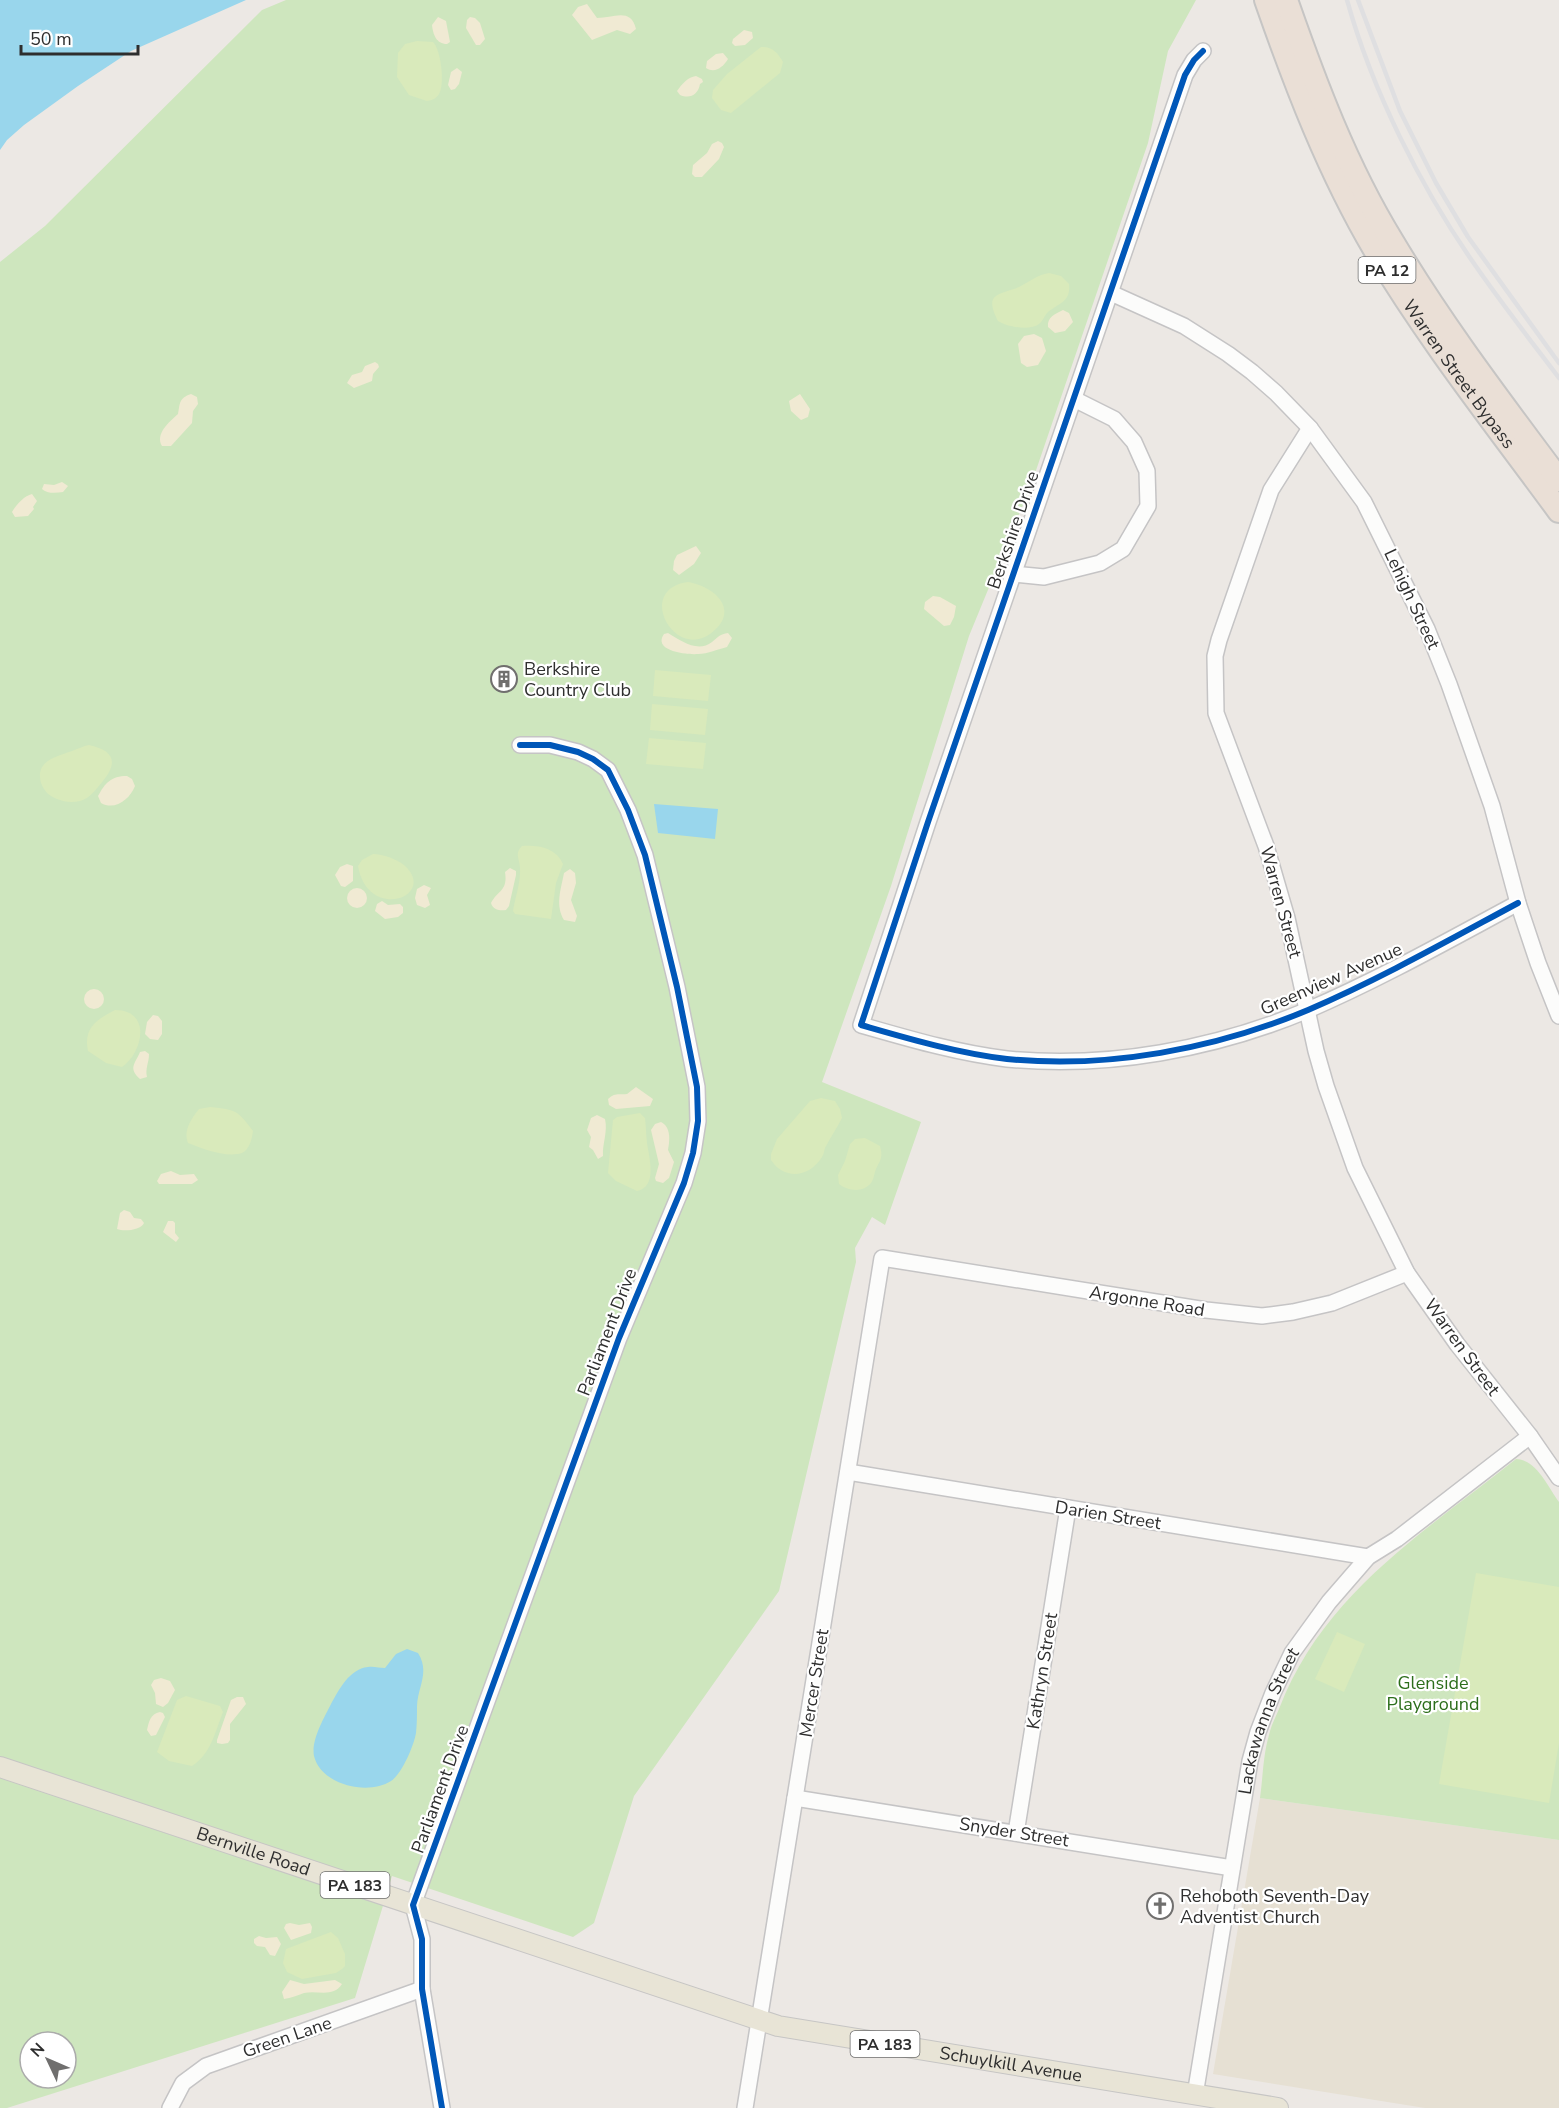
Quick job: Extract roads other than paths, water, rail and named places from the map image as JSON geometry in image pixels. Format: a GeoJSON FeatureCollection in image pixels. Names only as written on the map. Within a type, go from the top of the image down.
{"type":"FeatureCollection","features":[{"type":"Feature","properties":{"kind":"highway","name":"Warren Street Bypass"},"geometry":{"type":"LineString","coordinates":[[1266,0],[1316,132],[1354,213],[1375,250],[1447,360],[1559,511]]}},
{"type":"Feature","properties":{"kind":"highway","name":"Warren Street Bypass"},"geometry":{"type":"LineString","coordinates":[[1286,0],[1333,124],[1391,240],[1455,340],[1559,480]]}},
{"type":"Feature","properties":{"kind":"main road","name":"Bernville Road"},"geometry":{"type":"LineString","coordinates":[[0,1767],[710,2003]]}},
{"type":"Feature","properties":{"kind":"main road","name":"Schuylkill Avenue"},"geometry":{"type":"LineString","coordinates":[[710,2003],[778,2026],[1194,2101],[1278,2108]]}},
{"type":"Feature","properties":{"kind":"street","name":"Berkshire Drive"},"geometry":{"type":"LineString","coordinates":[[861,1025],[928,822],[1185,75],[1203,51]]}},
{"type":"Feature","properties":{"kind":"street","name":"Lehigh Street"},"geometry":{"type":"LineString","coordinates":[[1111,293],[1184,326],[1228,354],[1276,393],[1310,428],[1364,502],[1426,629],[1470,741],[1492,806],[1518,903],[1559,1016]]}},
{"type":"Feature","properties":{"kind":"street"},"geometry":{"type":"LineString","coordinates":[[1014,574],[1044,577],[1100,563],[1123,549],[1148,506],[1147,471],[1134,442],[1114,419],[1074,399]]}},
{"type":"Feature","properties":{"kind":"street","name":"Warren Street"},"geometry":{"type":"LineString","coordinates":[[1310,428],[1271,490],[1215,656],[1216,712],[1266,846],[1287,918],[1316,1051],[1335,1115],[1366,1193],[1407,1273],[1457,1344],[1530,1436],[1559,1478]]}},
{"type":"Feature","properties":{"kind":"street","name":"Parliament Drive"},"geometry":{"type":"LineString","coordinates":[[413,1905],[619,1338],[684,1183],[693,1153],[698,1121],[697,1087],[677,987],[645,855],[628,810],[608,770],[593,759],[578,752],[549,745],[520,745]]}},
{"type":"Feature","properties":{"kind":"street","name":"Greenview Avenue"},"geometry":{"type":"LineString","coordinates":[[861,1025],[935,1047],[1008,1059],[1065,1061],[1141,1055],[1190,1047],[1248,1032],[1307,1010],[1424,953],[1518,903]]}},
{"type":"Feature","properties":{"kind":"street","name":"Argonne Road"},"geometry":{"type":"LineString","coordinates":[[882,1258],[1206,1310],[1262,1316],[1332,1304],[1407,1273]]}},
{"type":"Feature","properties":{"kind":"street","name":"Mercer Street"},"geometry":{"type":"LineString","coordinates":[[745,2108],[882,1258]]}},
{"type":"Feature","properties":{"kind":"street","name":"Lackawanna Street"},"geometry":{"type":"LineString","coordinates":[[1194,2101],[1250,1761],[1273,1693],[1292,1653],[1316,1617],[1368,1557],[1397,1539],[1530,1436]]}},
{"type":"Feature","properties":{"kind":"street","name":"Darien Street"},"geometry":{"type":"LineString","coordinates":[[848,1472],[1368,1557]]}},
{"type":"Feature","properties":{"kind":"street","name":"Kathryn Street"},"geometry":{"type":"LineString","coordinates":[[1016,1833],[1068,1508]]}},
{"type":"Feature","properties":{"kind":"street","name":"Snyder Street"},"geometry":{"type":"LineString","coordinates":[[795,1798],[1232,1868]]}},
{"type":"Feature","properties":{"kind":"street"},"geometry":{"type":"LineString","coordinates":[[413,1905],[422,1939],[422,1989],[442,2108]]}},
{"type":"Feature","properties":{"kind":"street","name":"Green Lane"},"geometry":{"type":"LineString","coordinates":[[170,2108],[183,2083],[206,2066],[422,1989]]}},
{"type":"Feature","properties":{"kind":"water"},"geometry":{"type":"Polygon","coordinates":[[[0,0],[246,0],[131,51],[24,125],[7,140],[0,150],[0,0]]]}},
{"type":"Feature","properties":{"kind":"water"},"geometry":{"type":"Polygon","coordinates":[[[654,804],[718,809],[715,839],[658,833],[654,804]]]}},
{"type":"Feature","properties":{"kind":"water"},"geometry":{"type":"Polygon","coordinates":[[[407,1649],[418,1653],[423,1673],[418,1699],[416,1733],[403,1766],[391,1781],[370,1788],[335,1781],[318,1766],[314,1756],[314,1743],[337,1693],[355,1672],[368,1667],[385,1668],[396,1654],[407,1649]]]}},
{"type":"Feature","properties":{"kind":"railway"},"geometry":{"type":"LineString","coordinates":[[1347,0],[1370,69],[1417,171],[1475,265],[1559,378]]}},
{"type":"Feature","properties":{"kind":"railway"},"geometry":{"type":"LineString","coordinates":[[1358,0],[1400,111],[1436,183],[1468,237],[1559,363]]}},
{"type":"Feature","properties":{"kind":"place","name":"Berkshire Country Club"},"geometry":{"type":"Point","coordinates":[504,679]}},
{"type":"Feature","properties":{"kind":"place","name":"Rehoboth Seventh-Day Adventist Church"},"geometry":{"type":"Point","coordinates":[1160,1906]}},
{"type":"Feature","properties":{"kind":"park label","name":"Glenside Playground"},"geometry":{"type":"Point","coordinates":[1433,1693]}}]}
